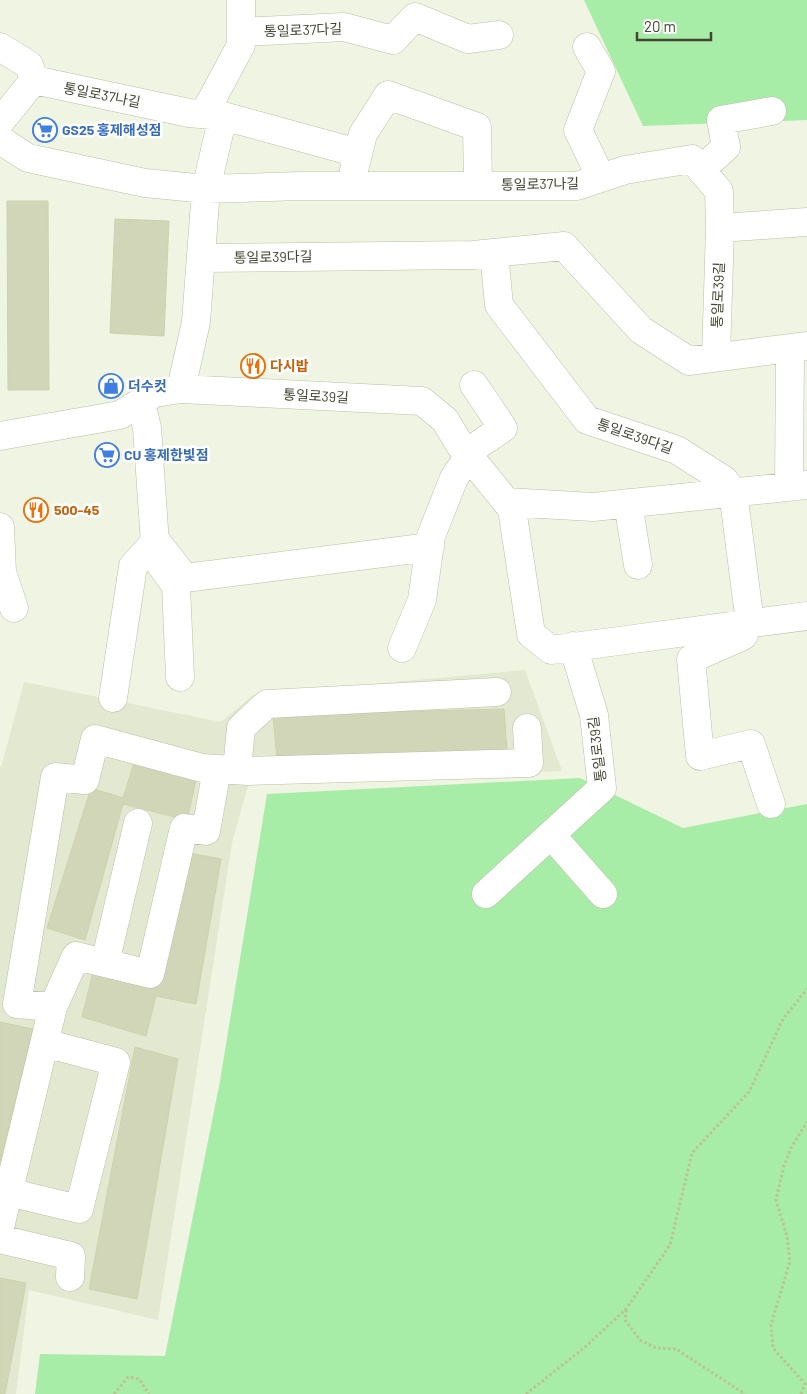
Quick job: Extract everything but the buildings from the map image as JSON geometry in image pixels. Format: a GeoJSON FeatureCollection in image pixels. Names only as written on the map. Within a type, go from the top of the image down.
{"type":"FeatureCollection","features":[{"type":"Feature","properties":{"kind":"street"},"geometry":{"type":"LineString","coordinates":[[181,389],[196,322],[213,115],[240,46],[240,0]]}},
{"type":"Feature","properties":{"kind":"street","name":"통일로37다길"},"geometry":{"type":"LineString","coordinates":[[241,32],[344,28],[393,40],[415,17],[468,39],[500,35]]}},
{"type":"Feature","properties":{"kind":"street"},"geometry":{"type":"LineString","coordinates":[[0,46],[29,65],[34,80],[0,122]]}},
{"type":"Feature","properties":{"kind":"street","name":"통일로37나길"},"geometry":{"type":"LineString","coordinates":[[587,47],[602,71],[578,130],[601,178]]}},
{"type":"Feature","properties":{"kind":"street","name":"통일로37나길"},"geometry":{"type":"LineString","coordinates":[[34,80],[189,113],[213,115],[358,153]]}},
{"type":"Feature","properties":{"kind":"street"},"geometry":{"type":"LineString","coordinates":[[350,186],[362,134],[388,96],[477,127],[478,185]]}},
{"type":"Feature","properties":{"kind":"street"},"geometry":{"type":"LineString","coordinates":[[701,170],[726,147],[721,120],[772,111]]}},
{"type":"Feature","properties":{"kind":"street","name":"통일로37나길"},"geometry":{"type":"LineString","coordinates":[[0,140],[28,158],[145,183],[206,189],[350,186],[577,186],[625,170],[692,159],[719,191],[720,228]]}},
{"type":"Feature","properties":{"kind":"street"},"geometry":{"type":"LineString","coordinates":[[720,228],[807,222]]}},
{"type":"Feature","properties":{"kind":"street","name":"통일로39길"},"geometry":{"type":"LineString","coordinates":[[716,357],[720,228]]}},
{"type":"Feature","properties":{"kind":"street","name":"통일로39다길"},"geometry":{"type":"LineString","coordinates":[[202,258],[473,255],[564,246],[641,330],[689,361],[716,357]]}},
{"type":"Feature","properties":{"kind":"street","name":"통일로39다길"},"geometry":{"type":"LineString","coordinates":[[494,253],[499,305],[587,420],[677,450],[724,480],[733,492]]}},
{"type":"Feature","properties":{"kind":"street"},"geometry":{"type":"LineString","coordinates":[[506,502],[593,507],[798,486],[798,347],[716,357]]}},
{"type":"Feature","properties":{"kind":"street"},"geometry":{"type":"LineString","coordinates":[[402,648],[422,600],[431,536],[454,478],[474,447],[503,428],[474,385]]}},
{"type":"Feature","properties":{"kind":"street","name":"통일로39길"},"geometry":{"type":"LineString","coordinates":[[0,436],[120,415],[155,393],[181,389],[422,401],[445,420],[468,455],[512,509],[531,634],[551,650],[807,616]]}},
{"type":"Feature","properties":{"kind":"street"},"geometry":{"type":"LineString","coordinates":[[141,402],[148,428],[156,558],[176,586],[180,677]]}},
{"type":"Feature","properties":{"kind":"street"},"geometry":{"type":"LineString","coordinates":[[733,492],[750,623],[743,636],[691,659],[700,756],[751,744],[771,804]]}},
{"type":"Feature","properties":{"kind":"street"},"geometry":{"type":"LineString","coordinates":[[628,503],[638,565]]}},
{"type":"Feature","properties":{"kind":"street"},"geometry":{"type":"LineString","coordinates":[[0,526],[2,572],[14,608]]}},
{"type":"Feature","properties":{"kind":"street"},"geometry":{"type":"LineString","coordinates":[[156,542],[186,578],[198,578],[430,547]]}},
{"type":"Feature","properties":{"kind":"street"},"geometry":{"type":"LineString","coordinates":[[112,698],[133,566],[156,542]]}},
{"type":"Feature","properties":{"kind":"street","name":"통일로39길"},"geometry":{"type":"LineString","coordinates":[[486,894],[602,788],[594,715],[573,646]]}},
{"type":"Feature","properties":{"kind":"street"},"geometry":{"type":"LineString","coordinates":[[0,1227],[53,1008],[76,956],[150,974],[184,828],[206,831],[241,728],[266,704],[497,692]]}},
{"type":"Feature","properties":{"kind":"street"},"geometry":{"type":"LineString","coordinates":[[53,1008],[17,1004],[55,777],[86,780],[95,738],[202,768],[227,770],[529,764],[527,728]]}},
{"type":"Feature","properties":{"kind":"street"},"geometry":{"type":"LineString","coordinates":[[105,963],[138,823]]}},
{"type":"Feature","properties":{"kind":"street"},"geometry":{"type":"LineString","coordinates":[[551,835],[603,894]]}},
{"type":"Feature","properties":{"kind":"street"},"geometry":{"type":"LineString","coordinates":[[8,1192],[79,1209],[116,1062],[45,1043]]}},
{"type":"Feature","properties":{"kind":"street"},"geometry":{"type":"LineString","coordinates":[[0,1239],[71,1256],[70,1277]]}},
{"type":"Feature","properties":{"kind":"path"},"geometry":{"type":"LineString","coordinates":[[526,1394],[585,1347],[626,1309],[670,1245],[692,1153],[749,1092],[783,1019],[807,989]]}},
{"type":"Feature","properties":{"kind":"path"},"geometry":{"type":"LineString","coordinates":[[801,1394],[805,1384],[773,1348],[772,1326],[790,1261],[787,1236],[776,1200],[784,1166],[791,1148],[807,1122]]}},
{"type":"Feature","properties":{"kind":"path"},"geometry":{"type":"LineString","coordinates":[[626,1309],[625,1320],[640,1340],[656,1348],[676,1348],[745,1394]]}},
{"type":"Feature","properties":{"kind":"path"},"geometry":{"type":"LineString","coordinates":[[114,1394],[128,1378],[139,1378],[149,1394]]}},
{"type":"Feature","properties":{"kind":"shaded area"},"geometry":{"type":"Polygon","coordinates":[[[525,670],[562,771],[249,782],[232,843],[158,1320],[29,1290],[16,1394],[0,1394],[0,767],[24,682],[221,722],[253,695],[525,670]]]}},
{"type":"Feature","properties":{"kind":"green space"},"geometry":{"type":"Polygon","coordinates":[[[584,0],[807,0],[807,120],[643,126],[584,0]]]}},
{"type":"Feature","properties":{"kind":"green space"},"geometry":{"type":"Polygon","coordinates":[[[580,778],[683,828],[807,804],[807,1394],[35,1394],[40,1354],[165,1356],[220,1081],[267,794],[580,778]]]}},
{"type":"Feature","properties":{"kind":"place","name":"GS25 홍제해성점"},"geometry":{"type":"Point","coordinates":[45,130]}},
{"type":"Feature","properties":{"kind":"place","name":"다시밥"},"geometry":{"type":"Point","coordinates":[253,366]}},
{"type":"Feature","properties":{"kind":"place","name":"더수컷"},"geometry":{"type":"Point","coordinates":[111,386]}},
{"type":"Feature","properties":{"kind":"place","name":"CU 홍제한빛점"},"geometry":{"type":"Point","coordinates":[107,455]}},
{"type":"Feature","properties":{"kind":"place","name":"500-45"},"geometry":{"type":"Point","coordinates":[36,510]}}]}
